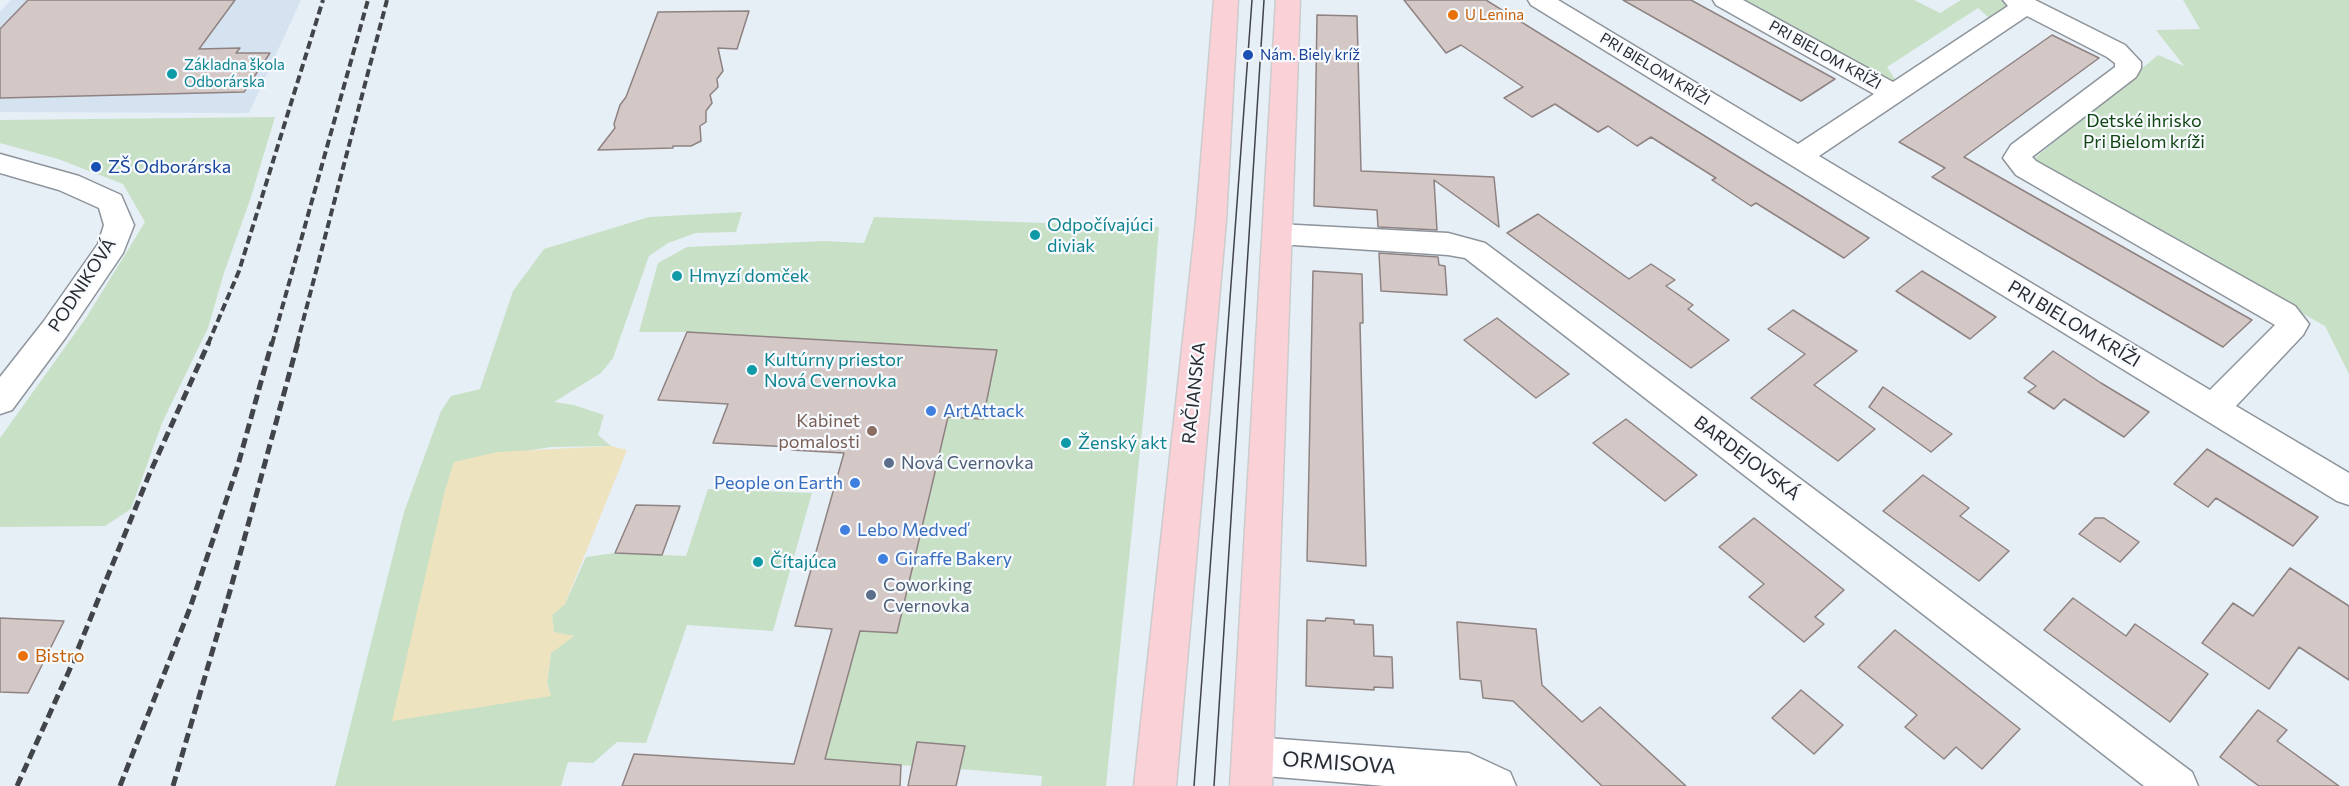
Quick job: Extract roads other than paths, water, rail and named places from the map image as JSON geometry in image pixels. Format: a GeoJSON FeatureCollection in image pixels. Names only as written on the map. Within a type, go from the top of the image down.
{"type":"FeatureCollection","features":[{"type":"Feature","properties":{"kind":"main road","name":"RAČIANSKA"},"geometry":{"type":"LineString","coordinates":[[1155,786],[1210,233],[1226,0]]}},
{"type":"Feature","properties":{"kind":"main road"},"geometry":{"type":"LineString","coordinates":[[1252,771],[1288,0]]}},
{"type":"Feature","properties":{"kind":"street","name":"PRI BIELOM KRÍŽI"},"geometry":{"type":"LineString","coordinates":[[1540,0],[2349,491]]}},
{"type":"Feature","properties":{"kind":"street","name":"PRI BIELOM KRÍŽI"},"geometry":{"type":"LineString","coordinates":[[1725,0],[1893,93]]}},
{"type":"Feature","properties":{"kind":"street","name":"PRI BIELOM KRÍŽI"},"geometry":{"type":"LineString","coordinates":[[1800,156],[2020,3]]}},
{"type":"Feature","properties":{"kind":"street"},"geometry":{"type":"LineString","coordinates":[[2020,3],[2116,51],[2129,62],[2130,66],[2127,71],[2021,151],[2019,162],[2025,168],[2284,314],[2293,324],[2213,408]]}},
{"type":"Feature","properties":{"kind":"street","name":"PODNIKOVÁ"},"geometry":{"type":"LineString","coordinates":[[0,163],[69,183],[111,202],[119,225],[112,246],[0,401]]}},
{"type":"Feature","properties":{"kind":"street","name":"BARDEJOVSKÁ"},"geometry":{"type":"LineString","coordinates":[[1278,234],[1448,244],[1474,250],[2177,786]]}},
{"type":"Feature","properties":{"kind":"street","name":"ORMISOVA"},"geometry":{"type":"LineString","coordinates":[[1252,771],[1482,779]]}},
{"type":"Feature","properties":{"kind":"tram line"},"geometry":{"type":"LineString","coordinates":[[1194,786],[1252,0]]}},
{"type":"Feature","properties":{"kind":"tram line"},"geometry":{"type":"LineString","coordinates":[[1214,786],[1264,0]]}},
{"type":"Feature","properties":{"kind":"railway"},"geometry":{"type":"LineString","coordinates":[[208,344],[239,271],[323,0]]}},
{"type":"Feature","properties":{"kind":"railway"},"geometry":{"type":"LineString","coordinates":[[272,344],[368,0]]}},
{"type":"Feature","properties":{"kind":"railway"},"geometry":{"type":"LineString","coordinates":[[297,344],[387,0]]}},
{"type":"Feature","properties":{"kind":"railway"},"geometry":{"type":"LineString","coordinates":[[17,786],[69,671],[149,475],[209,342]]}},
{"type":"Feature","properties":{"kind":"railway"},"geometry":{"type":"LineString","coordinates":[[120,786],[190,608],[238,465],[272,342]]}},
{"type":"Feature","properties":{"kind":"railway"},"geometry":{"type":"LineString","coordinates":[[173,786],[230,591],[298,342]]}},
{"type":"Feature","properties":{"kind":"place","name":"U Lenina"},"geometry":{"type":"Point","coordinates":[1453,15]}},
{"type":"Feature","properties":{"kind":"place","name":"Nám. Biely kríž"},"geometry":{"type":"Point","coordinates":[1248,55]}},
{"type":"Feature","properties":{"kind":"place","name":"Základna škola Odborárska"},"geometry":{"type":"Point","coordinates":[172,74]}},
{"type":"Feature","properties":{"kind":"place","name":"ZŠ Odborárska"},"geometry":{"type":"Point","coordinates":[96,167]}},
{"type":"Feature","properties":{"kind":"place","name":"Odpočívajúci diviak"},"geometry":{"type":"Point","coordinates":[1035,235]}},
{"type":"Feature","properties":{"kind":"place","name":"Hmyzí domček"},"geometry":{"type":"Point","coordinates":[677,276]}},
{"type":"Feature","properties":{"kind":"place","name":"Kultúrny priestor Nová Cvernovka"},"geometry":{"type":"Point","coordinates":[752,370]}},
{"type":"Feature","properties":{"kind":"place","name":"ArtAttack"},"geometry":{"type":"Point","coordinates":[931,411]}},
{"type":"Feature","properties":{"kind":"place","name":"Kabinet pomalosti"},"geometry":{"type":"Point","coordinates":[872,431]}},
{"type":"Feature","properties":{"kind":"place","name":"Ženský akt"},"geometry":{"type":"Point","coordinates":[1066,443]}},
{"type":"Feature","properties":{"kind":"place","name":"Nová Cvernovka"},"geometry":{"type":"Point","coordinates":[889,463]}},
{"type":"Feature","properties":{"kind":"place","name":"People on Earth"},"geometry":{"type":"Point","coordinates":[855,483]}},
{"type":"Feature","properties":{"kind":"place","name":"Lebo Medveď"},"geometry":{"type":"Point","coordinates":[845,530]}},
{"type":"Feature","properties":{"kind":"place","name":"Giraffe Bakery"},"geometry":{"type":"Point","coordinates":[883,559]}},
{"type":"Feature","properties":{"kind":"place","name":"Čítajúca"},"geometry":{"type":"Point","coordinates":[758,562]}},
{"type":"Feature","properties":{"kind":"place","name":"Coworking Cvernovka"},"geometry":{"type":"Point","coordinates":[871,595]}},
{"type":"Feature","properties":{"kind":"place","name":"Bistro"},"geometry":{"type":"Point","coordinates":[23,656]}},
{"type":"Feature","properties":{"kind":"park label","name":"Detské ihrisko Pri Bielom kríži"},"geometry":{"type":"Point","coordinates":[2144,131]}}]}
